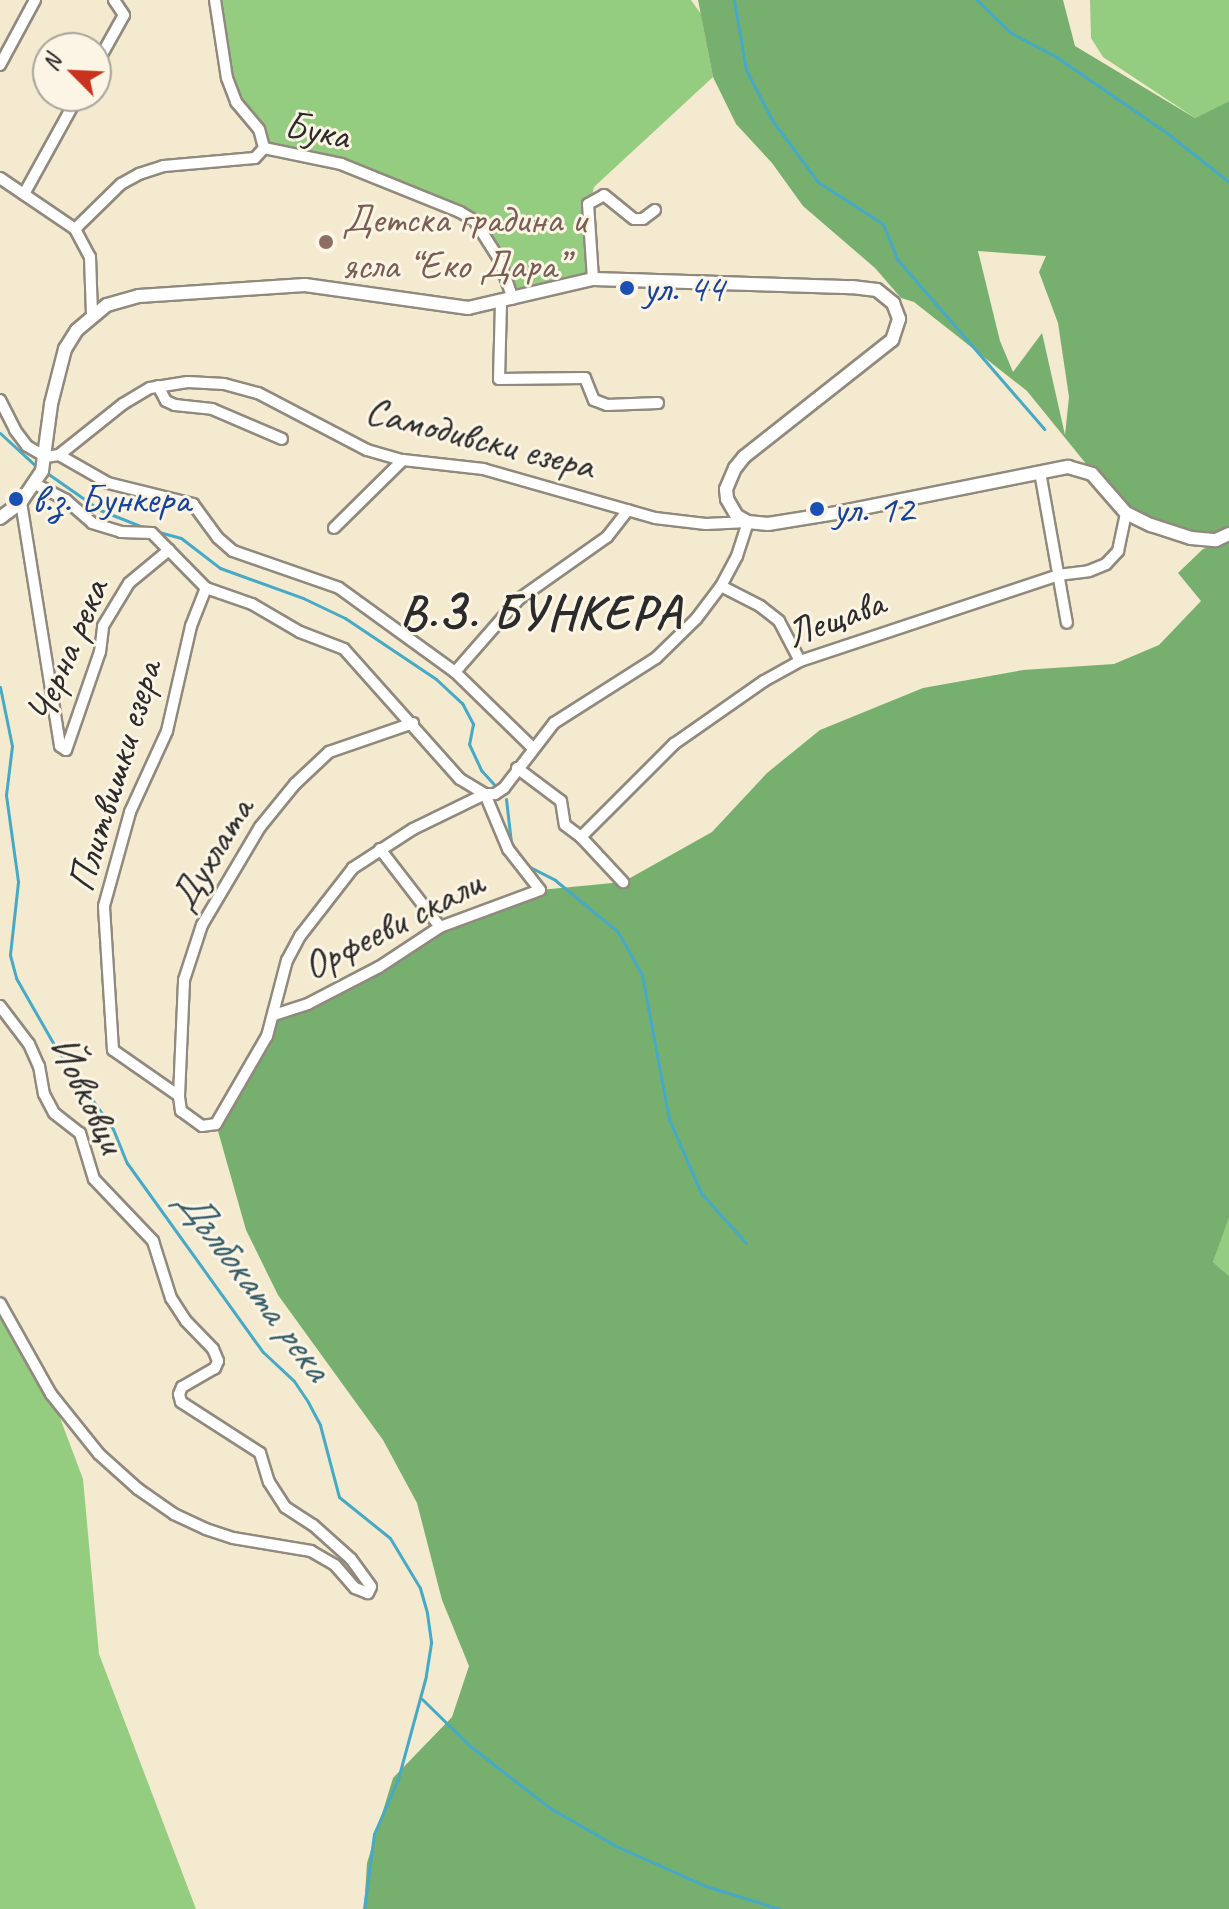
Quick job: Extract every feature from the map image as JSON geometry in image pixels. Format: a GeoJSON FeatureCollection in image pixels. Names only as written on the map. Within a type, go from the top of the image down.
{"type":"FeatureCollection","features":[{"type":"Feature","properties":{"kind":"street"},"geometry":{"type":"LineString","coordinates":[[0,65],[35,0]]}},
{"type":"Feature","properties":{"kind":"street"},"geometry":{"type":"LineString","coordinates":[[112,36],[124,15],[114,0]]}},
{"type":"Feature","properties":{"kind":"street"},"geometry":{"type":"LineString","coordinates":[[215,0],[227,78],[236,102],[259,129],[264,148]]}},
{"type":"Feature","properties":{"kind":"street"},"geometry":{"type":"LineString","coordinates":[[24,194],[69,112]]}},
{"type":"Feature","properties":{"kind":"street","name":"Бука"},"geometry":{"type":"LineString","coordinates":[[75,229],[121,184],[139,174],[164,166],[255,158],[264,148],[341,164],[427,197],[475,221],[506,272],[507,301]]}},
{"type":"Feature","properties":{"kind":"street"},"geometry":{"type":"LineString","coordinates":[[0,178],[75,229],[90,257],[92,315]]}},
{"type":"Feature","properties":{"kind":"street"},"geometry":{"type":"LineString","coordinates":[[593,279],[588,204],[604,195],[634,219],[643,219],[655,210]]}},
{"type":"Feature","properties":{"kind":"street"},"geometry":{"type":"LineString","coordinates":[[0,518],[21,502],[53,456],[57,373],[65,349],[92,315],[107,305],[139,296],[284,285],[329,287],[453,308],[507,301],[593,279],[865,288],[877,290],[893,303],[899,319],[892,340],[744,457],[735,468],[726,489],[727,499],[737,516],[748,522],[768,524],[837,513],[1068,467],[1092,474],[1126,513],[1191,538],[1216,540],[1229,534]]}},
{"type":"Feature","properties":{"kind":"street"},"geometry":{"type":"LineString","coordinates":[[507,301],[499,379],[585,378],[594,400],[607,405],[658,403]]}},
{"type":"Feature","properties":{"kind":"street","name":"Самодивски езера"},"geometry":{"type":"LineString","coordinates":[[53,456],[123,404],[158,386],[188,382],[243,388],[273,399],[367,450],[403,460],[483,469],[628,510],[706,524],[748,522]]}},
{"type":"Feature","properties":{"kind":"street"},"geometry":{"type":"LineString","coordinates":[[158,386],[166,401],[175,405],[212,409],[282,439]]}},
{"type":"Feature","properties":{"kind":"street"},"geometry":{"type":"LineString","coordinates":[[0,400],[27,446],[108,483],[193,504],[218,538],[233,551],[339,588],[455,672],[533,748]]}},
{"type":"Feature","properties":{"kind":"street"},"geometry":{"type":"LineString","coordinates":[[334,528],[403,460]]}},
{"type":"Feature","properties":{"kind":"street"},"geometry":{"type":"LineString","coordinates":[[1040,472],[1067,623]]}},
{"type":"Feature","properties":{"kind":"street"},"geometry":{"type":"LineString","coordinates":[[35,484],[66,500],[92,523],[121,532],[152,533],[206,588],[252,604],[300,632],[344,649],[460,779],[485,794]]}},
{"type":"Feature","properties":{"kind":"street","name":"Черна река"},"geometry":{"type":"LineString","coordinates":[[21,502],[60,746],[66,750],[100,652],[103,626],[129,583],[169,550]]}},
{"type":"Feature","properties":{"kind":"street"},"geometry":{"type":"LineString","coordinates":[[455,672],[519,599],[607,537],[628,510]]}},
{"type":"Feature","properties":{"kind":"street","name":"Лещава"},"geometry":{"type":"LineString","coordinates":[[581,837],[674,744],[764,681],[800,661],[1058,575],[1089,571],[1106,564],[1118,551],[1126,513]]}},
{"type":"Feature","properties":{"kind":"street"},"geometry":{"type":"LineString","coordinates":[[179,1096],[181,1111],[188,1118],[202,1126],[216,1124],[267,1036],[287,960],[300,936],[353,868],[380,849],[485,794],[495,794],[504,788],[554,723],[656,658],[696,619],[721,586],[737,556],[748,522]]}},
{"type":"Feature","properties":{"kind":"street"},"geometry":{"type":"LineString","coordinates":[[721,586],[760,606],[779,621],[800,661]]}},
{"type":"Feature","properties":{"kind":"street","name":"Плитвишки езера"},"geometry":{"type":"LineString","coordinates":[[179,1096],[113,1050],[104,906],[130,812],[167,731],[191,626],[206,588]]}},
{"type":"Feature","properties":{"kind":"street","name":"Духлата"},"geometry":{"type":"LineString","coordinates":[[179,1096],[184,980],[189,957],[202,925],[260,827],[295,784],[329,752],[413,723]]}},
{"type":"Feature","properties":{"kind":"street"},"geometry":{"type":"LineString","coordinates":[[517,768],[561,801],[565,825],[581,837],[623,882]]}},
{"type":"Feature","properties":{"kind":"street","name":"Орфееви скали"},"geometry":{"type":"LineString","coordinates":[[275,1015],[308,1004],[379,967],[440,927],[540,890],[508,849],[485,794]]}},
{"type":"Feature","properties":{"kind":"street"},"geometry":{"type":"LineString","coordinates":[[380,849],[440,927]]}},
{"type":"Feature","properties":{"kind":"street","name":"Йовковци"},"geometry":{"type":"LineString","coordinates":[[0,1006],[29,1044],[39,1066],[44,1094],[54,1113],[80,1133],[94,1179],[153,1241],[171,1298],[186,1321],[213,1349],[218,1361],[215,1368],[182,1387],[179,1394],[181,1402],[260,1453],[269,1482],[285,1507],[313,1525],[351,1559],[371,1587],[368,1593],[355,1588],[335,1565],[311,1551],[233,1538],[206,1529],[174,1514],[138,1489],[99,1454],[51,1394],[0,1303]]}},
{"type":"Feature","properties":{"kind":"green space"},"geometry":{"type":"Polygon","coordinates":[[[215,0],[691,0],[701,14],[713,77],[594,187],[587,218],[593,279],[513,299],[475,221],[384,181],[264,148],[259,129],[236,102],[215,0]]]}},
{"type":"Feature","properties":{"kind":"green space"},"geometry":{"type":"Polygon","coordinates":[[[698,0],[1063,0],[1075,46],[1195,118],[1229,101],[1229,534],[1216,540],[1126,513],[1027,391],[914,302],[901,298],[875,268],[803,206],[772,163],[736,124],[713,77],[698,0]],[[978,251],[1000,341],[1013,372],[1042,333],[1065,435],[1069,397],[1058,323],[1039,272],[1046,256],[978,251]]]}},
{"type":"Feature","properties":{"kind":"green space"},"geometry":{"type":"Polygon","coordinates":[[[1090,0],[1229,0],[1229,101],[1195,118],[1103,57],[1091,38],[1090,0]]]}},
{"type":"Feature","properties":{"kind":"green space"},"geometry":{"type":"Polygon","coordinates":[[[1229,541],[1229,1217],[1213,1262],[1229,1276],[1229,1909],[364,1909],[367,1863],[393,1778],[452,1717],[469,1666],[442,1600],[417,1503],[383,1440],[278,1295],[246,1230],[216,1124],[275,1015],[308,1004],[440,927],[540,890],[623,882],[712,832],[767,773],[820,730],[923,688],[1023,670],[1114,664],[1159,645],[1201,601],[1178,573],[1203,549],[1229,541]]]}},
{"type":"Feature","properties":{"kind":"green space"},"geometry":{"type":"Polygon","coordinates":[[[1229,1217],[1229,1276],[1213,1262],[1229,1217]]]}},
{"type":"Feature","properties":{"kind":"green space"},"geometry":{"type":"Polygon","coordinates":[[[0,1303],[51,1394],[83,1479],[99,1654],[196,1909],[0,1909],[0,1303]]]}},
{"type":"Feature","properties":{"kind":"waterway"},"geometry":{"type":"LineString","coordinates":[[734,0],[746,70],[772,120],[818,182],[883,224],[897,259],[1044,429]]}},
{"type":"Feature","properties":{"kind":"waterway"},"geometry":{"type":"LineString","coordinates":[[977,0],[1011,33],[1055,56],[1167,133],[1229,182]]}},
{"type":"Feature","properties":{"kind":"waterway"},"geometry":{"type":"LineString","coordinates":[[0,433],[37,467]]}},
{"type":"Feature","properties":{"kind":"waterway"},"geometry":{"type":"LineString","coordinates":[[47,473],[100,510],[148,529]]}},
{"type":"Feature","properties":{"kind":"waterway"},"geometry":{"type":"LineString","coordinates":[[155,531],[181,538],[220,568],[303,598],[345,618],[436,679],[462,703],[473,724],[469,744],[481,770],[497,788]]}},
{"type":"Feature","properties":{"kind":"waterway","name":"Дълбоката река"},"geometry":{"type":"LineString","coordinates":[[0,687],[12,746],[6,795],[18,882],[10,955],[16,978],[56,1048],[113,1129],[127,1163],[263,1352],[294,1381],[308,1402],[320,1425],[339,1497],[390,1538],[420,1588],[431,1643],[426,1676],[398,1779],[374,1834],[364,1909]]}},
{"type":"Feature","properties":{"kind":"waterway"},"geometry":{"type":"LineString","coordinates":[[506,799],[511,842],[518,854]]}},
{"type":"Feature","properties":{"kind":"waterway"},"geometry":{"type":"LineString","coordinates":[[524,864],[555,880],[618,932],[642,975],[669,1119],[701,1193],[746,1243]]}},
{"type":"Feature","properties":{"kind":"waterway"},"geometry":{"type":"LineString","coordinates":[[422,1699],[470,1746],[550,1808],[616,1846],[706,1886],[780,1909]]}},
{"type":"Feature","properties":{"kind":"place","name":"Детска градина и ясла “Еко Дара”"},"geometry":{"type":"Point","coordinates":[326,242]}},
{"type":"Feature","properties":{"kind":"place","name":"ул. 44"},"geometry":{"type":"Point","coordinates":[627,288]}},
{"type":"Feature","properties":{"kind":"place","name":"в.з. Бункера"},"geometry":{"type":"Point","coordinates":[16,499]}},
{"type":"Feature","properties":{"kind":"place","name":"ул. 12"},"geometry":{"type":"Point","coordinates":[817,509]}},
{"type":"Feature","properties":{"kind":"district","name":"В.З. БУНКЕРА"},"geometry":{"type":"Point","coordinates":[541,613]}}]}
